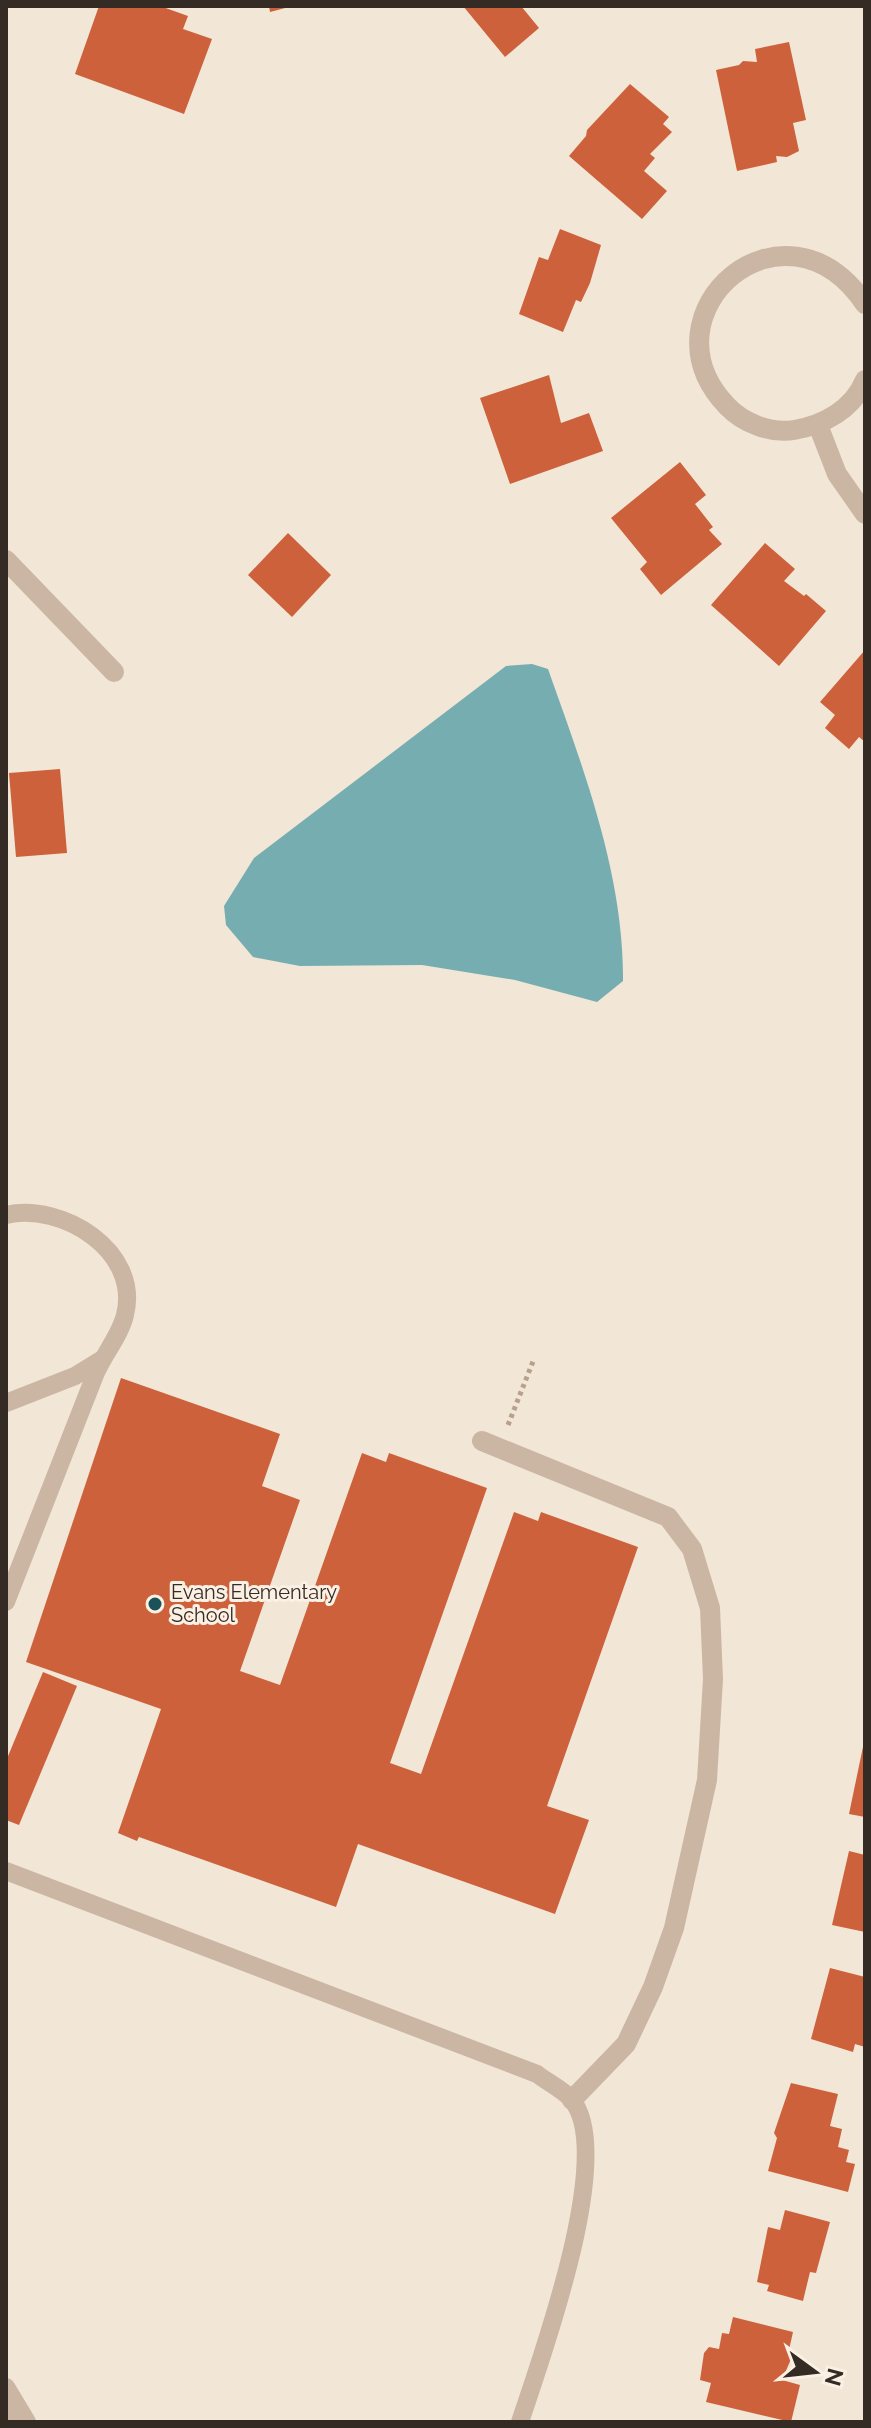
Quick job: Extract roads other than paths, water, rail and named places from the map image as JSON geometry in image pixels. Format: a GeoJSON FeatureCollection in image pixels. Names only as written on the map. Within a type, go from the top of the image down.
{"type":"FeatureCollection","features":[{"type":"Feature","properties":{"kind":"street"},"geometry":{"type":"LineString","coordinates":[[865,304],[850,282],[828,265],[801,256],[772,256],[745,265],[722,283],[706,308],[699,336],[702,366],[714,393],[734,414],[760,427],[789,431],[818,425],[843,410],[865,380]]}},
{"type":"Feature","properties":{"kind":"street"},"geometry":{"type":"LineString","coordinates":[[818,425],[837,474],[865,514]]}},
{"type":"Feature","properties":{"kind":"street"},"geometry":{"type":"LineString","coordinates":[[6,560],[114,672]]}},
{"type":"Feature","properties":{"kind":"street"},"geometry":{"type":"LineString","coordinates":[[490,1444],[668,1517],[692,1549],[710,1608],[713,1679],[707,1780],[674,1928],[653,1987],[626,2044],[572,2100]]}},
{"type":"Feature","properties":{"kind":"street"},"geometry":{"type":"LineString","coordinates":[[6,2411],[19,2422]]}},
{"type":"Feature","properties":{"kind":"lane"},"geometry":{"type":"LineString","coordinates":[[6,1215],[42,1213],[70,1222],[92,1234],[109,1252],[126,1291],[125,1315],[101,1360],[6,1602]]}},
{"type":"Feature","properties":{"kind":"lane"},"geometry":{"type":"LineString","coordinates":[[6,1403],[75,1376],[101,1360]]}},
{"type":"Feature","properties":{"kind":"lane"},"geometry":{"type":"LineString","coordinates":[[6,1871],[537,2074],[572,2100],[587,2138],[582,2204],[556,2310],[520,2422]]}},
{"type":"Feature","properties":{"kind":"lane"},"geometry":{"type":"LineString","coordinates":[[6,2387],[27,2422]]}},
{"type":"Feature","properties":{"kind":"water"},"geometry":{"type":"Polygon","coordinates":[[[532,664],[548,669],[599,822],[617,901],[623,981],[597,1002],[515,980],[422,965],[300,966],[253,957],[226,925],[224,906],[254,858],[506,666],[532,664]]]}},
{"type":"Feature","properties":{"kind":"place","name":"Evans Elementary School"},"geometry":{"type":"Point","coordinates":[155,1604]}}]}
